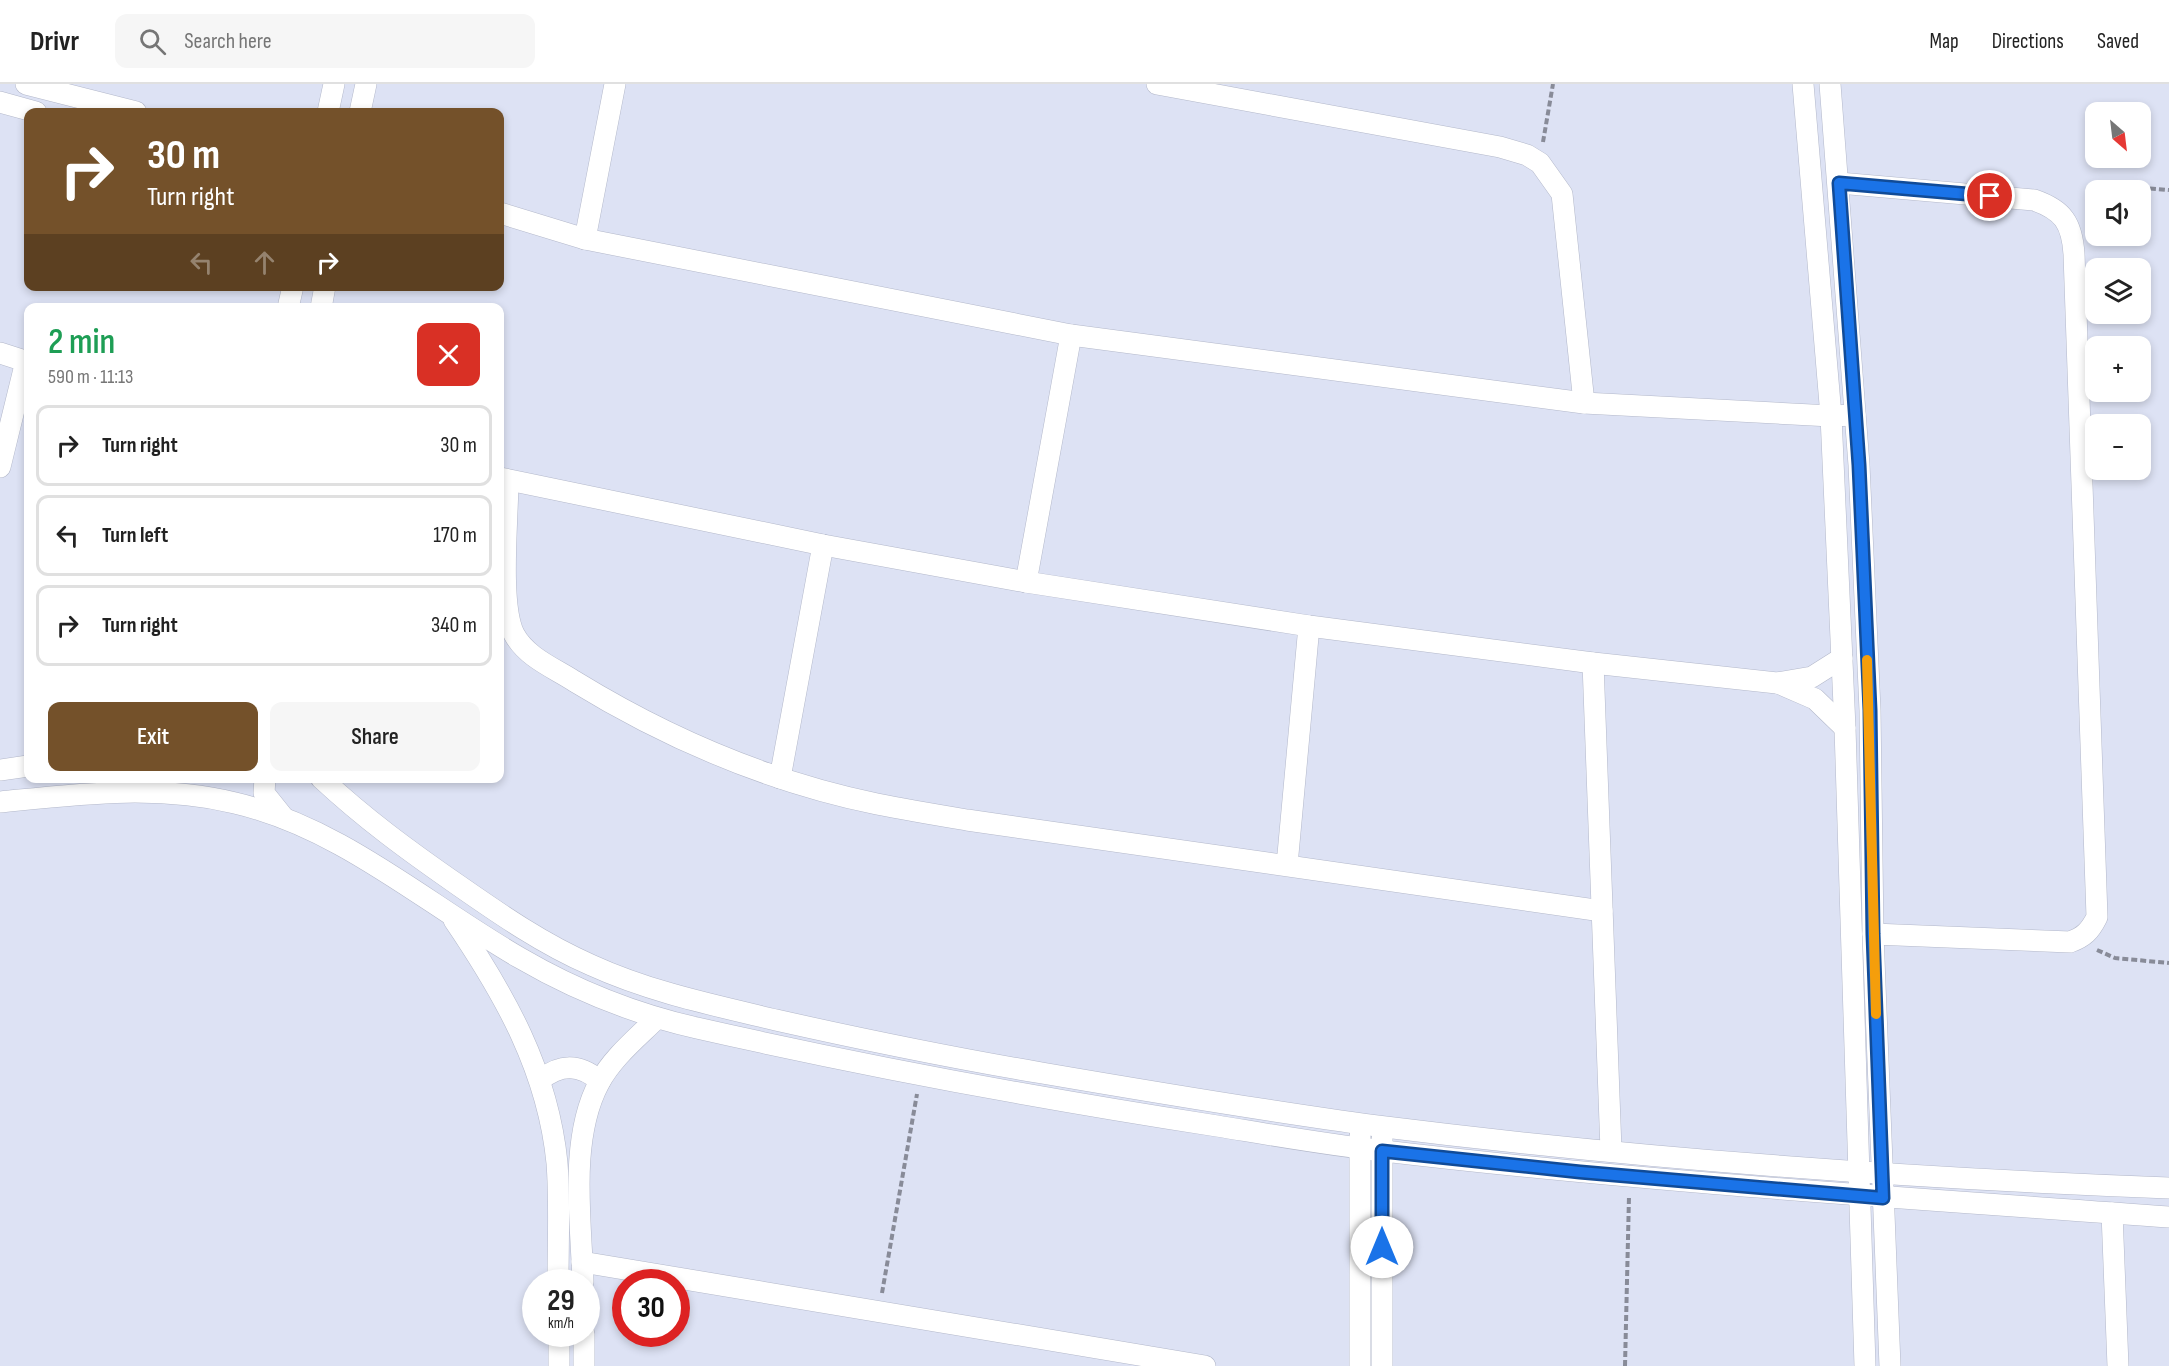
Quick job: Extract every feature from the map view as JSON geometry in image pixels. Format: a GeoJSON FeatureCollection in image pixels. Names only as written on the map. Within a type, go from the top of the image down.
{"type":"FeatureCollection","features":[{"type":"Feature","properties":{"kind":"street"},"geometry":{"type":"LineString","coordinates":[[26,84],[78,91],[125,108]]}},
{"type":"Feature","properties":{"kind":"street"},"geometry":{"type":"LineString","coordinates":[[329,108],[334,84]]}},
{"type":"Feature","properties":{"kind":"street"},"geometry":{"type":"LineString","coordinates":[[361,108],[366,84]]}},
{"type":"Feature","properties":{"kind":"street"},"geometry":{"type":"LineString","coordinates":[[585,239],[615,84]]}},
{"type":"Feature","properties":{"kind":"street"},"geometry":{"type":"LineString","coordinates":[[1157,84],[1500,147],[1527,155],[1540,163],[1562,194],[1584,403]]}},
{"type":"Feature","properties":{"kind":"street"},"geometry":{"type":"LineString","coordinates":[[1803,84],[1831,416],[1845,728],[1857,1171],[1865,1366]]}},
{"type":"Feature","properties":{"kind":"street"},"geometry":{"type":"LineString","coordinates":[[1830,84],[1855,415],[1870,710],[1873,934],[1890,1366]]}},
{"type":"Feature","properties":{"kind":"street"},"geometry":{"type":"LineString","coordinates":[[0,102],[24,109]]}},
{"type":"Feature","properties":{"kind":"street"},"geometry":{"type":"LineString","coordinates":[[1839,183],[2034,200],[2051,206],[2065,218],[2073,235],[2098,904],[2094,923],[2081,938],[2058,942],[1873,934]]}},
{"type":"Feature","properties":{"kind":"street"},"geometry":{"type":"LineString","coordinates":[[504,214],[585,239],[1071,335],[1584,403],[1831,416],[1855,415]]}},
{"type":"Feature","properties":{"kind":"street"},"geometry":{"type":"LineString","coordinates":[[1026,582],[1071,335]]}},
{"type":"Feature","properties":{"kind":"street"},"geometry":{"type":"LineString","coordinates":[[0,354],[24,360]]}},
{"type":"Feature","properties":{"kind":"street"},"geometry":{"type":"LineString","coordinates":[[0,466],[24,373]]}},
{"type":"Feature","properties":{"kind":"street"},"geometry":{"type":"LineString","coordinates":[[1602,911],[876,804],[780,778],[700,747],[617,707],[525,649],[508,621],[504,479],[823,545],[1026,582],[1309,626],[1593,663],[1778,683],[1812,677],[1842,658]]}},
{"type":"Feature","properties":{"kind":"street"},"geometry":{"type":"LineString","coordinates":[[780,778],[823,545]]}},
{"type":"Feature","properties":{"kind":"street"},"geometry":{"type":"LineString","coordinates":[[1287,866],[1309,626]]}},
{"type":"Feature","properties":{"kind":"street"},"geometry":{"type":"LineString","coordinates":[[1593,663],[1611,1150]]}},
{"type":"Feature","properties":{"kind":"street"},"geometry":{"type":"LineString","coordinates":[[1778,683],[1815,699],[1845,728]]}},
{"type":"Feature","properties":{"kind":"street"},"geometry":{"type":"LineString","coordinates":[[0,770],[24,767]]}},
{"type":"Feature","properties":{"kind":"street"},"geometry":{"type":"LineString","coordinates":[[265,783],[264,793],[284,818]]}},
{"type":"Feature","properties":{"kind":"street"},"geometry":{"type":"LineString","coordinates":[[327,783],[382,832],[527,932],[592,966],[652,989],[697,1001],[912,1050],[1134,1089],[1383,1126],[1611,1150],[1882,1173],[2169,1188]]}},
{"type":"Feature","properties":{"kind":"street"},"geometry":{"type":"LineString","coordinates":[[0,802],[152,785],[237,803],[284,818],[333,840],[449,912],[514,956],[593,995],[657,1018],[920,1077],[1382,1151],[1630,1177],[1883,1198],[2169,1217]]}},
{"type":"Feature","properties":{"kind":"street"},"geometry":{"type":"LineString","coordinates":[[449,912],[505,1000],[519,1026],[540,1080],[552,1127],[557,1165],[558,1269]]}},
{"type":"Feature","properties":{"kind":"street"},"geometry":{"type":"LineString","coordinates":[[582,1269],[582,1131],[589,1105],[600,1081],[615,1060],[657,1018]]}},
{"type":"Feature","properties":{"kind":"street"},"geometry":{"type":"LineString","coordinates":[[540,1080],[551,1071],[564,1067],[577,1067],[590,1072],[600,1081]]}},
{"type":"Feature","properties":{"kind":"street"},"geometry":{"type":"LineString","coordinates":[[1359,1366],[1360,1123]]}},
{"type":"Feature","properties":{"kind":"street"},"geometry":{"type":"LineString","coordinates":[[1382,1366],[1383,1126]]}},
{"type":"Feature","properties":{"kind":"street"},"geometry":{"type":"LineString","coordinates":[[2112,1213],[2118,1366]]}},
{"type":"Feature","properties":{"kind":"street"},"geometry":{"type":"LineString","coordinates":[[600,1274],[879,1312],[1205,1366]]}},
{"type":"Feature","properties":{"kind":"street"},"geometry":{"type":"LineString","coordinates":[[559,1347],[559,1366]]}},
{"type":"Feature","properties":{"kind":"street"},"geometry":{"type":"LineString","coordinates":[[584,1347],[584,1366]]}},
{"type":"Feature","properties":{"kind":"path"},"geometry":{"type":"LineString","coordinates":[[1540,163],[1553,84]]}},
{"type":"Feature","properties":{"kind":"path"},"geometry":{"type":"LineString","coordinates":[[2151,189],[2169,190]]}},
{"type":"Feature","properties":{"kind":"path"},"geometry":{"type":"LineString","coordinates":[[2081,938],[2097,950],[2115,958],[2169,963]]}},
{"type":"Feature","properties":{"kind":"path"},"geometry":{"type":"LineString","coordinates":[[879,1312],[920,1077]]}},
{"type":"Feature","properties":{"kind":"path"},"geometry":{"type":"LineString","coordinates":[[1624,1366],[1630,1177]]}},
{"type":"Feature","properties":{"kind":"slow traffic"},"geometry":{"type":"LineString","coordinates":[[1867,660],[1876,1014]]}},
{"type":"Feature","properties":{"kind":"route"},"geometry":{"type":"LineString","coordinates":[[1382,1247],[1382,1151],[1580,1172],[1883,1198],[1873,934],[1870,710],[1859,465],[1839,183],[1990,196]]}}]}
